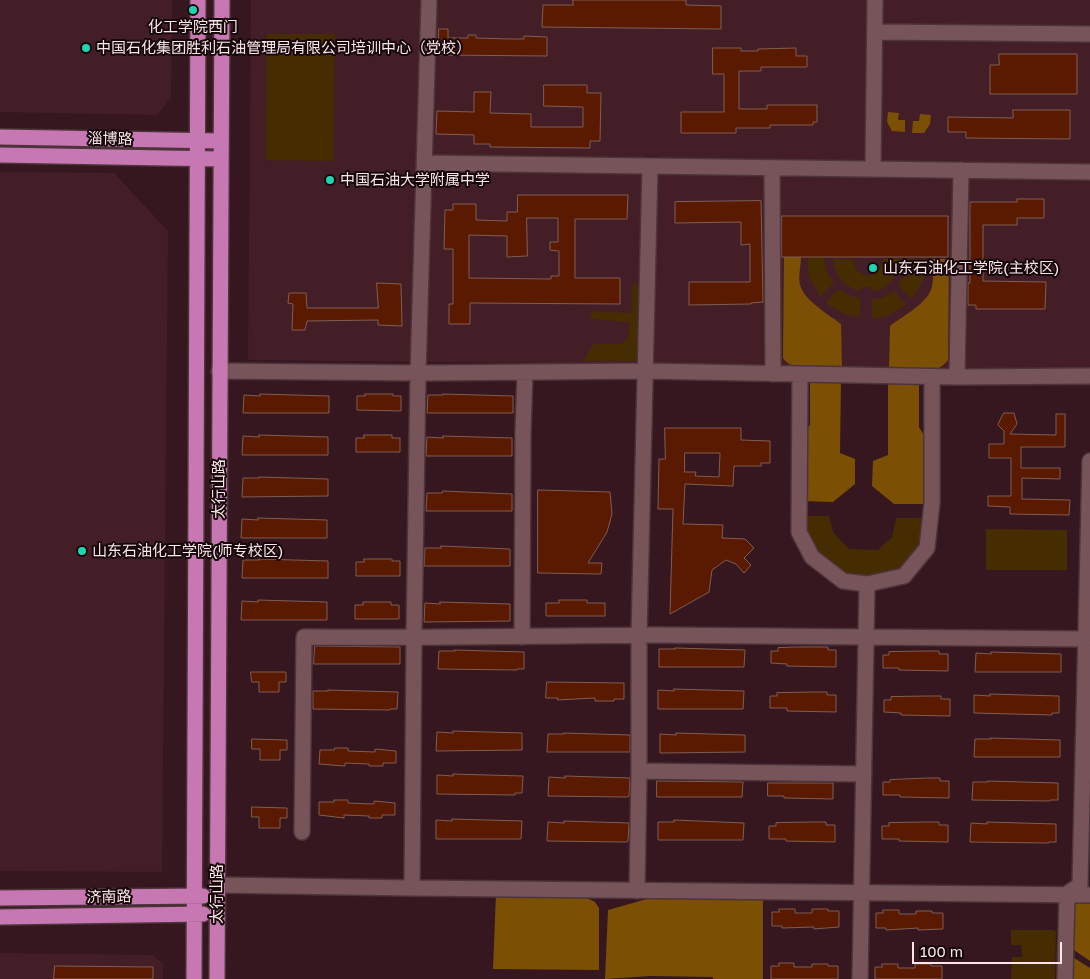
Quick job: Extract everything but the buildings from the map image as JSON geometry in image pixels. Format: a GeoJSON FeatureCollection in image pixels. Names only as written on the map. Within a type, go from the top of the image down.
{"type":"FeatureCollection","features":[{"type":"Feature","properties":{"kind":"main road","name":"太行山路"},"geometry":{"type":"LineString","coordinates":[[194,979],[198,0]]}},
{"type":"Feature","properties":{"kind":"main road","name":"太行山路"},"geometry":{"type":"LineString","coordinates":[[217,979],[222,0]]}},
{"type":"Feature","properties":{"kind":"main road","name":"淄博路"},"geometry":{"type":"LineString","coordinates":[[0,137],[221,141]]}},
{"type":"Feature","properties":{"kind":"main road","name":"淄博路"},"geometry":{"type":"LineString","coordinates":[[0,155],[221,159]]}},
{"type":"Feature","properties":{"kind":"main road","name":"济南路"},"geometry":{"type":"LineString","coordinates":[[0,898],[195,896],[217,891]]}},
{"type":"Feature","properties":{"kind":"main road","name":"济南路"},"geometry":{"type":"LineString","coordinates":[[0,917],[217,913]]}},
{"type":"Feature","properties":{"kind":"lane"},"geometry":{"type":"LineString","coordinates":[[412,888],[418,374],[429,0]]}},
{"type":"Feature","properties":{"kind":"lane"},"geometry":{"type":"LineString","coordinates":[[873,169],[875,0]]}},
{"type":"Feature","properties":{"kind":"lane"},"geometry":{"type":"LineString","coordinates":[[875,32],[1090,34]]}},
{"type":"Feature","properties":{"kind":"lane"},"geometry":{"type":"LineString","coordinates":[[425,163],[1090,172]]}},
{"type":"Feature","properties":{"kind":"lane"},"geometry":{"type":"LineString","coordinates":[[637,891],[639,636],[650,167]]}},
{"type":"Feature","properties":{"kind":"lane"},"geometry":{"type":"LineString","coordinates":[[772,168],[773,374]]}},
{"type":"Feature","properties":{"kind":"lane"},"geometry":{"type":"LineString","coordinates":[[957,377],[961,170]]}},
{"type":"Feature","properties":{"kind":"lane"},"geometry":{"type":"LineString","coordinates":[[220,371],[418,374],[646,371],[932,377],[1090,376]]}},
{"type":"Feature","properties":{"kind":"lane"},"geometry":{"type":"LineString","coordinates":[[522,637],[525,373]]}},
{"type":"Feature","properties":{"kind":"lane"},"geometry":{"type":"LineString","coordinates":[[800,374],[799,532],[812,557],[835,575],[843,581],[867,584],[904,576],[927,548],[932,503],[932,377]]}},
{"type":"Feature","properties":{"kind":"lane"},"geometry":{"type":"LineString","coordinates":[[1067,894],[1080,885],[1087,679],[1086,639],[1090,461]]}},
{"type":"Feature","properties":{"kind":"lane"},"geometry":{"type":"LineString","coordinates":[[860,979],[867,584]]}},
{"type":"Feature","properties":{"kind":"lane"},"geometry":{"type":"LineString","coordinates":[[302,832],[304,637],[866,636],[1086,639]]}},
{"type":"Feature","properties":{"kind":"lane"},"geometry":{"type":"LineString","coordinates":[[639,771],[864,774]]}},
{"type":"Feature","properties":{"kind":"lane"},"geometry":{"type":"LineString","coordinates":[[217,891],[412,888],[1090,895]]}},
{"type":"Feature","properties":{"kind":"lane"},"geometry":{"type":"LineString","coordinates":[[1065,979],[1067,894]]}},
{"type":"Feature","properties":{"kind":"shaded area","name":"中国石化集团胜利石油管理局有限公司培训中心（党校）"},"geometry":{"type":"Polygon","coordinates":[[[0,0],[172,0],[171,97],[158,115],[0,112],[0,0]]]}},
{"type":"Feature","properties":{"kind":"shaded area"},"geometry":{"type":"Polygon","coordinates":[[[251,0],[1090,0],[1090,386],[654,380],[658,156],[644,156],[641,364],[248,360],[251,0]]]}},
{"type":"Feature","properties":{"kind":"shaded area"},"geometry":{"type":"Polygon","coordinates":[[[267,34],[335,34],[333,161],[266,160],[267,34]]]}},
{"type":"Feature","properties":{"kind":"shaded area"},"geometry":{"type":"Polygon","coordinates":[[[888,112],[899,113],[898,120],[905,120],[905,132],[892,131],[887,122],[888,112]]]}},
{"type":"Feature","properties":{"kind":"shaded area"},"geometry":{"type":"Polygon","coordinates":[[[920,114],[931,115],[930,124],[924,133],[912,133],[913,121],[919,121],[920,114]]]}},
{"type":"Feature","properties":{"kind":"shaded area","name":"山东石油化工学院(师专校区)"},"geometry":{"type":"Polygon","coordinates":[[[0,172],[114,173],[168,231],[162,872],[0,871],[0,172]]]}},
{"type":"Feature","properties":{"kind":"shaded area"},"geometry":{"type":"Polygon","coordinates":[[[801,256],[799,278],[802,291],[818,307],[841,324],[842,368],[802,369],[788,363],[783,358],[784,257],[801,256]]]}},
{"type":"Feature","properties":{"kind":"shaded area"},"geometry":{"type":"Polygon","coordinates":[[[807,257],[824,257],[826,271],[834,283],[820,297],[809,276],[807,257]]]}},
{"type":"Feature","properties":{"kind":"shaded area"},"geometry":{"type":"Polygon","coordinates":[[[900,258],[892,280],[884,287],[872,291],[871,287],[862,287],[861,291],[845,284],[838,275],[833,259],[852,259],[857,271],[867,276],[878,271],[883,259],[900,258]]]}},
{"type":"Feature","properties":{"kind":"shaded area"},"geometry":{"type":"Polygon","coordinates":[[[908,259],[926,259],[924,278],[912,299],[898,285],[907,273],[908,259]]]}},
{"type":"Feature","properties":{"kind":"shaded area"},"geometry":{"type":"Polygon","coordinates":[[[932,259],[949,259],[948,360],[943,365],[929,371],[889,370],[890,326],[920,304],[930,293],[933,281],[932,259]]]}},
{"type":"Feature","properties":{"kind":"shaded area"},"geometry":{"type":"Polygon","coordinates":[[[633,282],[641,289],[638,361],[583,361],[594,344],[621,344],[628,338],[629,322],[591,319],[591,311],[631,313],[633,282]]]}},
{"type":"Feature","properties":{"kind":"shaded area"},"geometry":{"type":"Polygon","coordinates":[[[838,289],[850,296],[860,298],[860,317],[844,314],[826,303],[838,289]]]}},
{"type":"Feature","properties":{"kind":"shaded area"},"geometry":{"type":"Polygon","coordinates":[[[894,291],[906,305],[887,316],[872,319],[872,300],[882,298],[894,291]]]}},
{"type":"Feature","properties":{"kind":"shaded area"},"geometry":{"type":"Polygon","coordinates":[[[810,380],[841,380],[840,453],[855,459],[855,484],[833,502],[802,501],[802,434],[810,425],[810,380]]]}},
{"type":"Feature","properties":{"kind":"shaded area"},"geometry":{"type":"Polygon","coordinates":[[[888,382],[919,382],[919,427],[925,437],[925,504],[894,504],[872,486],[873,461],[888,455],[888,382]]]}},
{"type":"Feature","properties":{"kind":"shaded area"},"geometry":{"type":"Polygon","coordinates":[[[805,516],[829,516],[833,532],[849,549],[878,550],[892,537],[896,518],[924,518],[922,534],[917,547],[910,558],[898,569],[885,575],[851,579],[819,559],[805,534],[805,516]]]}},
{"type":"Feature","properties":{"kind":"shaded area"},"geometry":{"type":"Polygon","coordinates":[[[986,529],[1067,530],[1067,570],[986,570],[986,529]]]}},
{"type":"Feature","properties":{"kind":"shaded area"},"geometry":{"type":"Polygon","coordinates":[[[496,894],[581,895],[595,902],[599,908],[599,970],[493,969],[496,894]]]}},
{"type":"Feature","properties":{"kind":"shaded area"},"geometry":{"type":"Polygon","coordinates":[[[654,897],[763,899],[763,979],[651,976],[605,979],[608,910],[654,897]]]}},
{"type":"Feature","properties":{"kind":"shaded area"},"geometry":{"type":"Polygon","coordinates":[[[1080,901],[1090,901],[1090,961],[1071,948],[1072,907],[1080,901]]]}},
{"type":"Feature","properties":{"kind":"shaded area"},"geometry":{"type":"Polygon","coordinates":[[[1011,930],[1054,930],[1056,932],[1055,979],[1011,979],[1012,957],[1022,957],[1021,945],[1011,945],[1011,930]]]}},
{"type":"Feature","properties":{"kind":"shaded area"},"geometry":{"type":"Polygon","coordinates":[[[0,953],[153,955],[163,964],[163,979],[0,979],[0,953]]]}},
{"type":"Feature","properties":{"kind":"shaded area"},"geometry":{"type":"Polygon","coordinates":[[[1071,956],[1090,968],[1090,979],[1070,979],[1071,956]]]}},
{"type":"Feature","properties":{"kind":"place","name":"化工学院西门"},"geometry":{"type":"Point","coordinates":[193,10]}},
{"type":"Feature","properties":{"kind":"place","name":"中国石化集团胜利石油管理局有限公司培训中心（党校）"},"geometry":{"type":"Point","coordinates":[86,48]}},
{"type":"Feature","properties":{"kind":"place","name":"中国石油大学附属中学"},"geometry":{"type":"Point","coordinates":[330,180]}},
{"type":"Feature","properties":{"kind":"place","name":"山东石油化工学院(主校区)"},"geometry":{"type":"Point","coordinates":[873,268]}},
{"type":"Feature","properties":{"kind":"place","name":"山东石油化工学院(师专校区)"},"geometry":{"type":"Point","coordinates":[82,551]}}]}
